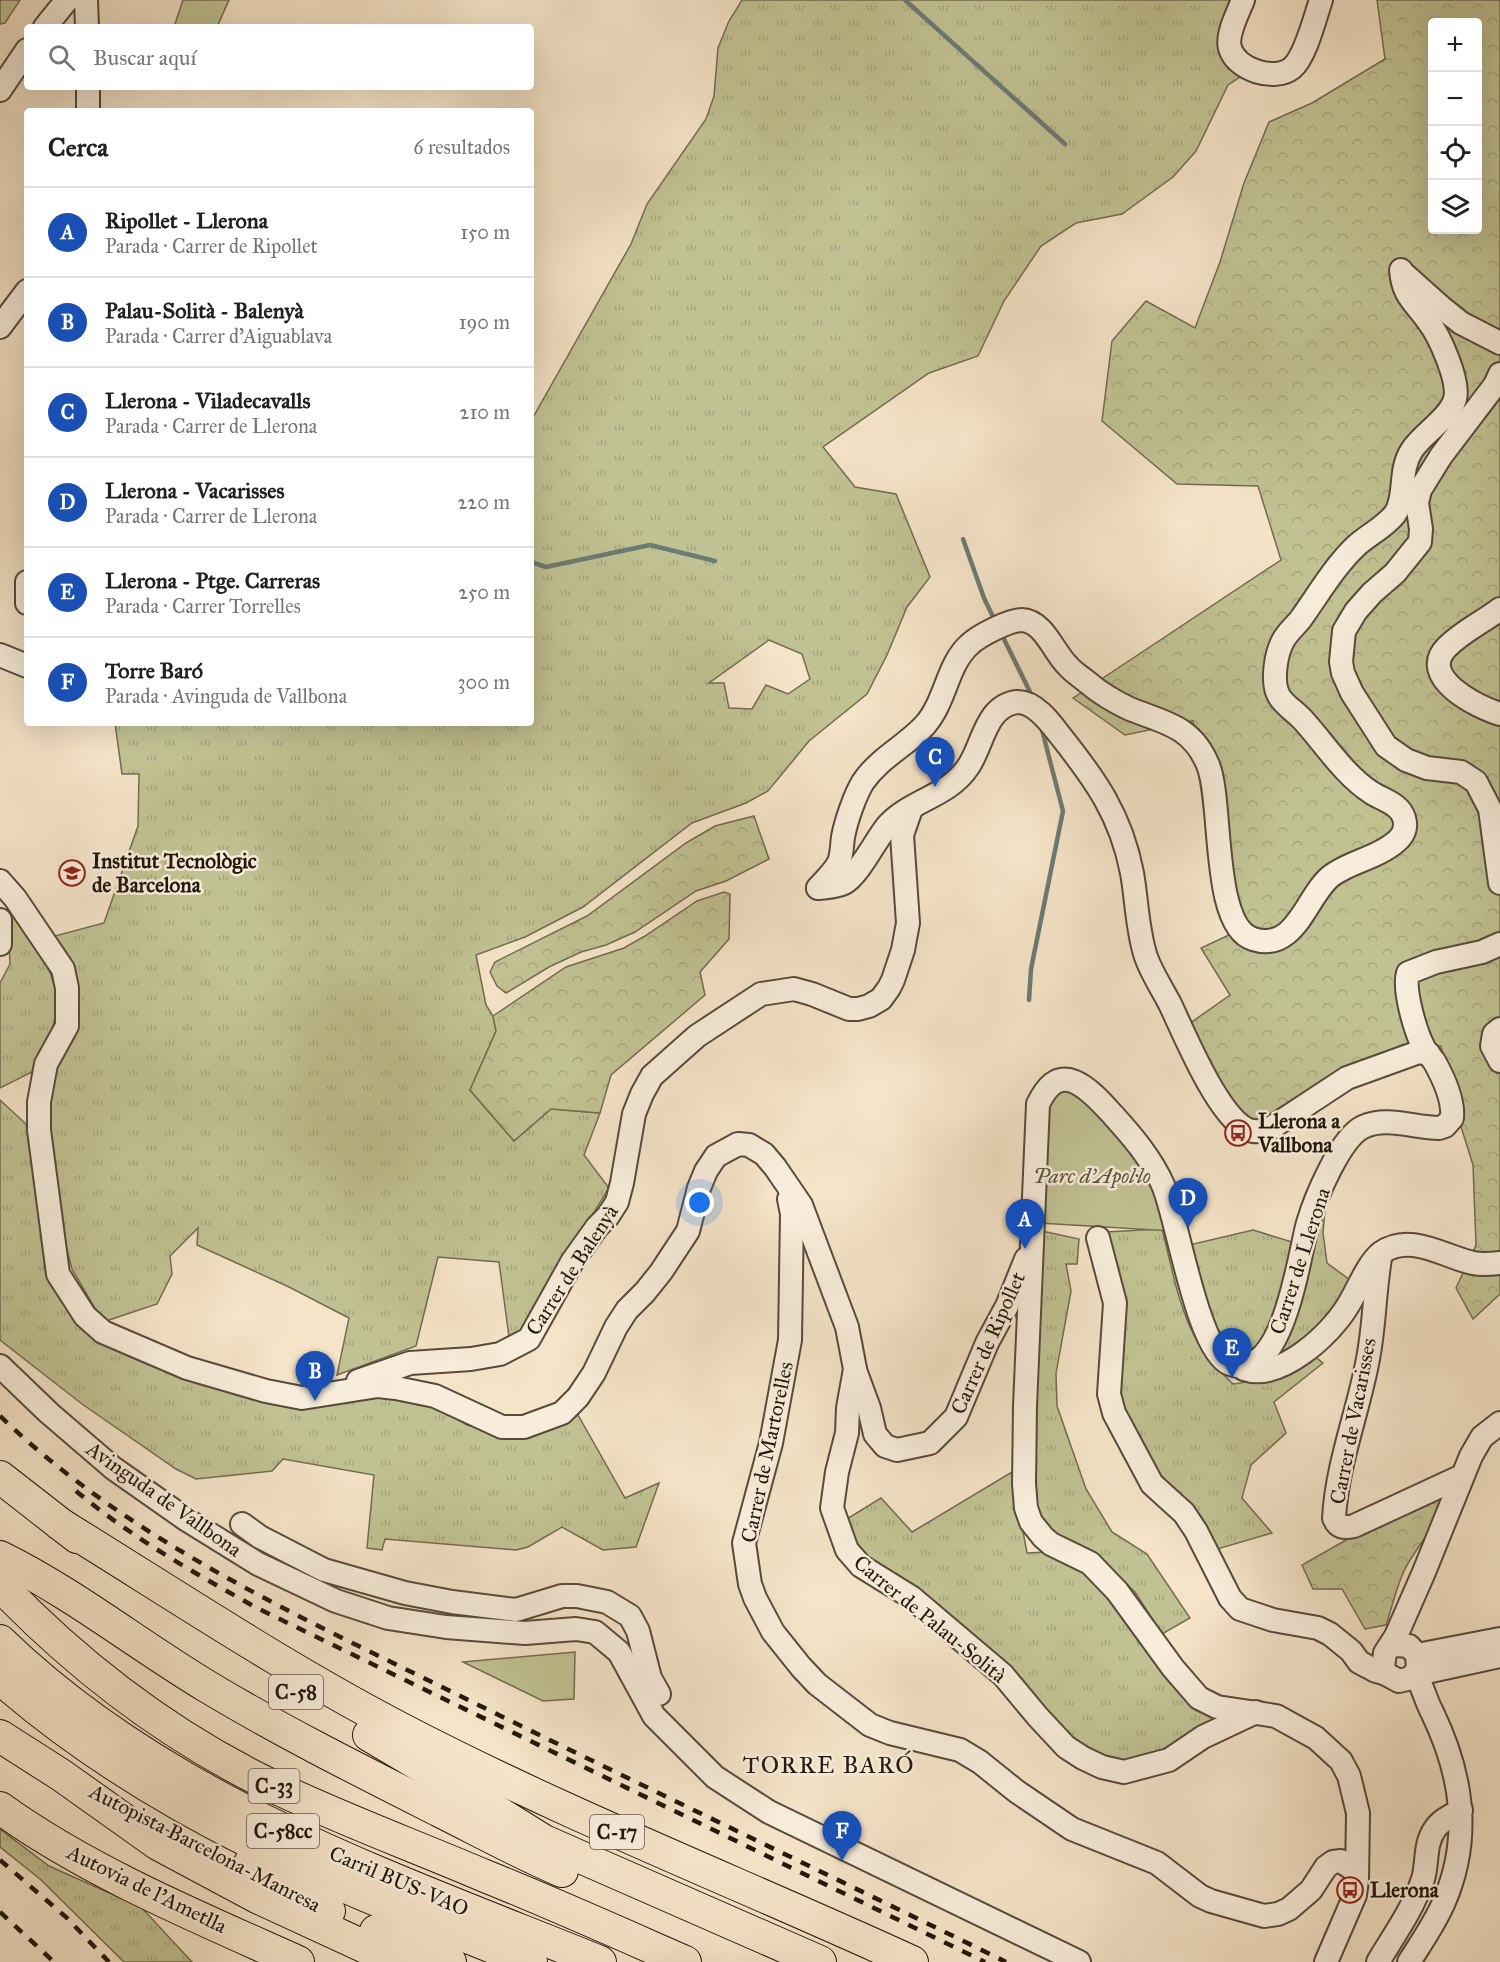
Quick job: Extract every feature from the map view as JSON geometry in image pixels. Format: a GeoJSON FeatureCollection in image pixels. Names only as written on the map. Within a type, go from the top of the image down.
{"type":"FeatureCollection","features":[{"type":"Feature","properties":{"kind":"highway","name":"C-17"},"geometry":{"type":"LineString","coordinates":[[0,1478],[60,1524],[223,1626],[327,1689],[407,1732],[556,1805],[808,1914],[912,1962]]}},
{"type":"Feature","properties":{"kind":"highway","name":"C-58"},"geometry":{"type":"LineString","coordinates":[[60,1524],[168,1608],[228,1649],[544,1841],[820,1962]]}},
{"type":"Feature","properties":{"kind":"highway"},"geometry":{"type":"LineString","coordinates":[[9,1571],[83,1606],[206,1686],[340,1761],[526,1855],[772,1962]]}},
{"type":"Feature","properties":{"kind":"highway","name":"C-33"},"geometry":{"type":"LineString","coordinates":[[9,1571],[34,1619],[121,1693],[185,1737],[258,1779],[298,1798],[685,1962]]}},
{"type":"Feature","properties":{"kind":"highway","name":"Carril BUS-VAO"},"geometry":{"type":"LineString","coordinates":[[0,1641],[49,1685],[91,1717],[145,1754],[233,1805],[375,1872],[600,1962]]}},
{"type":"Feature","properties":{"kind":"highway"},"geometry":{"type":"LineString","coordinates":[[0,1678],[85,1746],[199,1816],[248,1842],[347,1888],[531,1962]]}},
{"type":"Feature","properties":{"kind":"highway"},"geometry":{"type":"LineString","coordinates":[[0,1694],[71,1753],[138,1800],[252,1864],[329,1911]]}},
{"type":"Feature","properties":{"kind":"highway"},"geometry":{"type":"LineString","coordinates":[[0,1736],[61,1775],[158,1844],[317,1926],[398,1962]]}},
{"type":"Feature","properties":{"kind":"highway","name":"Autopista Barcelona-Manresa"},"geometry":{"type":"LineString","coordinates":[[61,1775],[247,1874],[450,1962]]}},
{"type":"Feature","properties":{"kind":"highway","name":"Autovia de l'Ametlla"},"geometry":{"type":"LineString","coordinates":[[0,1808],[53,1843],[138,1887],[298,1962]]}},
{"type":"Feature","properties":{"kind":"highway"},"geometry":{"type":"LineString","coordinates":[[483,1832],[544,1841]]}},
{"type":"Feature","properties":{"kind":"highway"},"geometry":{"type":"LineString","coordinates":[[486,1876],[652,1962]]}},
{"type":"Feature","properties":{"kind":"highway"},"geometry":{"type":"LineString","coordinates":[[138,1887],[207,1941]]}},
{"type":"Feature","properties":{"kind":"street"},"geometry":{"type":"LineString","coordinates":[[47,24],[67,0]]}},
{"type":"Feature","properties":{"kind":"street"},"geometry":{"type":"LineString","coordinates":[[86,0],[87,24]]}},
{"type":"Feature","properties":{"kind":"street"},"geometry":{"type":"LineString","coordinates":[[1243,0],[1230,35],[1229,47],[1233,56],[1242,65],[1256,71],[1274,74],[1287,71],[1297,62],[1321,0]]}},
{"type":"Feature","properties":{"kind":"street"},"geometry":{"type":"LineString","coordinates":[[0,90],[24,54]]}},
{"type":"Feature","properties":{"kind":"street"},"geometry":{"type":"LineString","coordinates":[[88,90],[88,108]]}},
{"type":"Feature","properties":{"kind":"street"},"geometry":{"type":"LineString","coordinates":[[1429,1054],[1419,1052],[1347,1078],[1268,1130],[1255,1132],[1247,1129],[1232,1116],[1220,1101],[1147,960],[1142,943],[1128,853],[1116,817],[1075,753],[1033,706],[1018,702],[999,709],[988,724],[968,767],[951,786],[888,825],[846,882],[832,887],[818,888],[839,862],[844,830],[864,780],[892,752],[926,724],[947,687],[958,656],[979,637],[1022,620],[1037,625],[1069,668],[1095,688],[1125,707],[1177,727],[1193,738],[1209,767],[1215,791],[1218,845],[1228,909],[1244,933],[1252,939],[1277,939],[1296,927],[1309,903],[1326,880],[1340,870],[1380,852],[1402,838],[1405,830],[1404,819],[1398,808],[1372,793],[1355,779],[1298,714],[1279,697],[1276,686],[1278,653],[1283,640],[1298,623],[1332,574],[1356,547],[1397,512],[1402,493],[1401,477],[1406,460],[1413,447],[1443,417],[1456,398],[1455,385],[1445,356],[1430,322],[1408,297],[1402,284],[1401,270],[1454,318],[1500,343]]}},
{"type":"Feature","properties":{"kind":"street"},"geometry":{"type":"LineString","coordinates":[[0,327],[24,295]]}},
{"type":"Feature","properties":{"kind":"street"},"geometry":{"type":"LineString","coordinates":[[1500,374],[1495,385],[1441,456],[1420,490],[1417,502],[1421,529],[1420,542],[1395,573],[1356,611],[1344,631],[1341,662],[1352,693],[1386,746],[1406,760],[1427,768],[1461,772],[1476,782],[1490,809],[1500,883]]}},
{"type":"Feature","properties":{"kind":"street"},"geometry":{"type":"LineString","coordinates":[[1500,609],[1464,632],[1446,648],[1439,669],[1443,679],[1461,696],[1500,714]]}},
{"type":"Feature","properties":{"kind":"street"},"geometry":{"type":"LineString","coordinates":[[0,655],[24,665]]}},
{"type":"Feature","properties":{"kind":"street","name":"Carrer de Balenyà"},"geometry":{"type":"LineString","coordinates":[[342,1390],[352,1383],[410,1364],[500,1354],[529,1339],[572,1262],[617,1202],[634,1114],[642,1094],[652,1076],[697,1036],[761,994],[794,989],[849,1009],[858,1009],[881,999],[889,988],[896,970],[903,950],[908,923],[902,835],[911,809]]}},
{"type":"Feature","properties":{"kind":"street"},"geometry":{"type":"LineString","coordinates":[[0,881],[15,898],[63,969],[68,987],[67,1026],[46,1064],[39,1102],[39,1130],[58,1274],[85,1316],[102,1332],[186,1368],[267,1391],[302,1398],[342,1390]]}},
{"type":"Feature","properties":{"kind":"street"},"geometry":{"type":"LineString","coordinates":[[0,920],[0,944]]}},
{"type":"Feature","properties":{"kind":"street"},"geometry":{"type":"LineString","coordinates":[[1429,1054],[1423,1047],[1412,1011],[1406,979],[1408,973],[1436,962],[1482,952],[1500,944]]}},
{"type":"Feature","properties":{"kind":"street"},"geometry":{"type":"LineString","coordinates":[[1500,1029],[1494,1034],[1492,1046],[1500,1061]]}},
{"type":"Feature","properties":{"kind":"street","name":"Carrer de Llerona"},"geometry":{"type":"LineString","coordinates":[[1232,1365],[1243,1366],[1252,1363],[1272,1346],[1294,1287],[1308,1222],[1337,1156],[1347,1139],[1362,1127],[1376,1123],[1388,1122],[1439,1128],[1445,1126],[1452,1118],[1450,1099],[1441,1073],[1429,1054]]}},
{"type":"Feature","properties":{"kind":"street"},"geometry":{"type":"LineString","coordinates":[[1326,1962],[1355,1895],[1357,1872],[1358,1813],[1349,1776],[1341,1761],[1316,1738],[1276,1716],[1217,1707],[1199,1698],[1173,1668],[1117,1591],[1090,1563],[1043,1537],[1031,1522],[1026,1508],[1025,1406],[1038,1104],[1051,1083],[1066,1080],[1083,1086],[1134,1138],[1151,1163],[1170,1204],[1198,1311],[1206,1332],[1217,1353],[1232,1365],[1250,1371],[1264,1372],[1282,1366],[1300,1355],[1318,1340],[1347,1308],[1376,1257],[1400,1245],[1414,1245],[1472,1263],[1487,1265],[1500,1263]]}},
{"type":"Feature","properties":{"kind":"street","name":"Carrer de Palau-Solità"},"geometry":{"type":"LineString","coordinates":[[342,1390],[378,1386],[435,1396],[502,1427],[524,1427],[562,1413],[578,1397],[594,1373],[616,1327],[627,1310],[661,1272],[688,1231],[699,1188],[716,1156],[738,1144],[749,1145],[764,1154],[801,1205],[847,1327],[855,1369],[848,1408],[847,1433],[837,1473],[832,1508],[847,1550],[861,1566],[911,1597],[1003,1675],[1038,1718],[1066,1747],[1102,1767],[1124,1772],[1169,1760],[1203,1737],[1256,1712]]}},
{"type":"Feature","properties":{"kind":"street","name":"Carrer de Martorelles"},"geometry":{"type":"LineString","coordinates":[[783,1181],[792,1214],[790,1340],[771,1443],[744,1543],[754,1598],[773,1632],[801,1667],[825,1690],[870,1725],[890,1733],[960,1750],[1072,1829],[1157,1863],[1200,1896],[1211,1901],[1229,1904],[1264,1916],[1278,1914],[1289,1909],[1311,1890],[1326,1867],[1333,1862],[1341,1861],[1357,1872]]}},
{"type":"Feature","properties":{"kind":"street"},"geometry":{"type":"LineString","coordinates":[[1098,1238],[1112,1284],[1115,1303],[1109,1394],[1114,1413],[1152,1484],[1184,1513],[1196,1531],[1230,1599],[1240,1609],[1273,1620],[1318,1628],[1330,1634],[1351,1651],[1359,1662],[1404,1663],[1431,1671],[1500,1656]]}},
{"type":"Feature","properties":{"kind":"street","name":"Carrer de Ripollet"},"geometry":{"type":"LineString","coordinates":[[855,1369],[869,1408],[875,1434],[885,1446],[897,1450],[930,1443],[956,1418],[987,1343],[1007,1306],[1032,1248]]}},
{"type":"Feature","properties":{"kind":"street","name":"Carrer de Vacarisses"},"geometry":{"type":"LineString","coordinates":[[1381,1253],[1368,1362],[1339,1476],[1334,1518],[1341,1527],[1354,1526],[1462,1476]]}},
{"type":"Feature","properties":{"kind":"street","name":"Avinguda de Vallbona"},"geometry":{"type":"LineString","coordinates":[[0,1366],[49,1413],[105,1461],[177,1514],[258,1564],[336,1601],[388,1618],[446,1627],[525,1633],[576,1629],[595,1632]]}},
{"type":"Feature","properties":{"kind":"street"},"geometry":{"type":"LineString","coordinates":[[1409,1962],[1443,1904],[1459,1850],[1461,1818],[1459,1791],[1449,1752],[1427,1703],[1404,1663],[1414,1618],[1418,1585],[1462,1476],[1482,1437],[1500,1423]]}},
{"type":"Feature","properties":{"kind":"street","name":"Avinguda de Vallbona"},"geometry":{"type":"LineString","coordinates":[[242,1524],[260,1537],[324,1570],[405,1593],[516,1610],[562,1596],[577,1596],[607,1602],[630,1616],[638,1631],[650,1678],[659,1694]]}},
{"type":"Feature","properties":{"kind":"street"},"geometry":{"type":"LineString","coordinates":[[607,1602],[595,1632],[619,1652],[654,1716],[715,1777],[769,1812],[1079,1962]]}},
{"type":"Feature","properties":{"kind":"street"},"geometry":{"type":"LineString","coordinates":[[1404,1663],[1500,1639]]}},
{"type":"Feature","properties":{"kind":"street"},"geometry":{"type":"LineString","coordinates":[[1378,1962],[1413,1903],[1423,1878],[1428,1841],[1461,1818]]}},
{"type":"Feature","properties":{"kind":"green space"},"geometry":{"type":"Polygon","coordinates":[[[0,0],[20,0],[5,23],[0,24],[0,0]]]}},
{"type":"Feature","properties":{"kind":"green space"},"geometry":{"type":"Polygon","coordinates":[[[183,0],[229,0],[218,24],[175,24],[183,0]]]}},
{"type":"Feature","properties":{"kind":"green space"},"geometry":{"type":"Polygon","coordinates":[[[742,0],[1239,0],[1231,63],[1240,77],[1228,85],[1196,151],[1173,177],[1122,214],[1076,223],[1041,246],[1004,301],[978,356],[929,373],[823,447],[855,487],[896,494],[930,577],[907,607],[887,655],[867,694],[809,741],[768,791],[746,803],[692,823],[583,907],[525,937],[476,955],[486,1005],[493,1016],[496,1031],[470,1090],[514,1141],[551,1109],[600,1113],[584,1155],[609,1188],[554,1277],[527,1329],[509,1337],[499,1262],[438,1257],[416,1346],[337,1375],[349,1318],[289,1287],[197,1245],[198,1228],[170,1256],[172,1274],[157,1304],[103,1322],[72,1269],[61,1228],[45,1128],[55,1070],[70,1043],[51,937],[104,923],[138,826],[139,774],[122,774],[115,726],[534,726],[534,416],[631,244],[647,204],[706,119],[714,96],[718,48],[729,21],[742,0]],[[769,640],[709,683],[724,683],[729,708],[752,709],[766,685],[788,694],[810,679],[802,654],[769,640]]]}},
{"type":"Feature","properties":{"kind":"green space"},"geometry":{"type":"Polygon","coordinates":[[[1377,0],[1500,0],[1500,1294],[1473,1319],[1456,1288],[1476,1245],[1473,1165],[1458,1117],[1441,1046],[1390,1050],[1264,1123],[1247,1121],[1226,1099],[1186,1026],[1230,995],[1201,948],[1229,935],[1208,795],[1193,721],[1125,735],[1073,698],[1281,560],[1258,486],[1177,484],[1102,421],[1112,341],[1146,301],[1195,328],[1220,262],[1244,183],[1269,122],[1312,103],[1385,59],[1377,0]]]}},
{"type":"Feature","properties":{"kind":"green space"},"geometry":{"type":"Polygon","coordinates":[[[754,816],[769,859],[726,881],[696,891],[635,932],[606,945],[581,952],[549,967],[506,993],[497,986],[490,972],[495,962],[587,916],[686,843],[715,826],[754,816]]]}},
{"type":"Feature","properties":{"kind":"green space"},"geometry":{"type":"Polygon","coordinates":[[[724,892],[730,894],[729,939],[700,972],[705,995],[611,1075],[600,1113],[551,1109],[514,1141],[470,1090],[496,1031],[493,1016],[566,967],[624,948],[697,901],[724,892]]]}},
{"type":"Feature","properties":{"kind":"green space"},"geometry":{"type":"Polygon","coordinates":[[[7,901],[49,969],[57,999],[53,1027],[36,1070],[0,1088],[0,983],[10,964],[7,901]]]}},
{"type":"Feature","properties":{"kind":"green space","name":"Parc d'Apol·lo"},"geometry":{"type":"Polygon","coordinates":[[[1070,1087],[1138,1154],[1171,1231],[1039,1223],[1050,1104],[1048,1096],[1070,1087]]]}},
{"type":"Feature","properties":{"kind":"green space"},"geometry":{"type":"Polygon","coordinates":[[[0,1100],[26,1124],[41,1228],[80,1322],[161,1367],[363,1396],[395,1396],[432,1403],[467,1425],[514,1435],[550,1430],[578,1415],[625,1498],[659,1483],[636,1547],[603,1550],[562,1527],[528,1547],[516,1550],[385,1539],[382,1550],[367,1548],[374,1475],[283,1459],[272,1471],[196,1479],[176,1469],[82,1404],[0,1340],[0,1100]]]}},
{"type":"Feature","properties":{"kind":"green space"},"geometry":{"type":"Polygon","coordinates":[[[1325,1210],[1323,1233],[1327,1263],[1350,1280],[1330,1316],[1298,1347],[1275,1360],[1310,1233],[1325,1210]]]}},
{"type":"Feature","properties":{"kind":"green space"},"geometry":{"type":"Polygon","coordinates":[[[1162,1229],[1179,1298],[1189,1325],[1207,1356],[1233,1384],[1266,1379],[1314,1356],[1323,1363],[1274,1402],[1286,1433],[1251,1465],[1242,1498],[1272,1533],[1214,1550],[1161,1482],[1115,1393],[1105,1232],[1162,1229]]]}},
{"type":"Feature","properties":{"kind":"green space"},"geometry":{"type":"Polygon","coordinates":[[[1253,1230],[1292,1242],[1282,1305],[1268,1336],[1253,1348],[1237,1347],[1221,1340],[1211,1323],[1189,1245],[1253,1230]]]}},
{"type":"Feature","properties":{"kind":"green space"},"geometry":{"type":"Polygon","coordinates":[[[1042,1231],[1079,1239],[1077,1264],[1066,1264],[1071,1291],[1056,1373],[1057,1406],[1086,1489],[1112,1532],[1147,1554],[1190,1618],[1162,1634],[1135,1592],[1093,1552],[1064,1540],[1046,1528],[1036,1507],[1033,1480],[1042,1231]]]}},
{"type":"Feature","properties":{"kind":"green space"},"geometry":{"type":"Polygon","coordinates":[[[1012,1472],[1027,1553],[1048,1552],[1082,1564],[1221,1718],[1166,1751],[1151,1757],[1120,1762],[1097,1757],[1076,1744],[863,1555],[842,1522],[881,1498],[912,1532],[1012,1472]]]}},
{"type":"Feature","properties":{"kind":"green space"},"geometry":{"type":"Polygon","coordinates":[[[1451,1490],[1438,1519],[1404,1571],[1386,1625],[1365,1629],[1342,1589],[1313,1589],[1302,1565],[1362,1531],[1451,1490]]]}},
{"type":"Feature","properties":{"kind":"green space"},"geometry":{"type":"Polygon","coordinates":[[[575,1652],[574,1699],[543,1701],[463,1662],[575,1652]]]}},
{"type":"Feature","properties":{"kind":"green space"},"geometry":{"type":"Polygon","coordinates":[[[0,1829],[49,1866],[141,1907],[192,1962],[124,1962],[40,1879],[0,1847],[0,1829]]]}},
{"type":"Feature","properties":{"kind":"waterway"},"geometry":{"type":"LineString","coordinates":[[905,0],[1065,144]]}},
{"type":"Feature","properties":{"kind":"waterway"},"geometry":{"type":"LineString","coordinates":[[963,539],[984,598],[996,623]]}},
{"type":"Feature","properties":{"kind":"waterway"},"geometry":{"type":"LineString","coordinates":[[534,563],[546,567],[650,545],[715,561]]}},
{"type":"Feature","properties":{"kind":"waterway"},"geometry":{"type":"LineString","coordinates":[[1001,633],[1033,698]]}},
{"type":"Feature","properties":{"kind":"waterway"},"geometry":{"type":"LineString","coordinates":[[1029,1000],[1031,969],[1063,811],[1041,726]]}},
{"type":"Feature","properties":{"kind":"railway"},"geometry":{"type":"LineString","coordinates":[[0,1416],[49,1460],[101,1499],[156,1536],[270,1601],[1006,1962]]}},
{"type":"Feature","properties":{"kind":"railway"},"geometry":{"type":"LineString","coordinates":[[76,1491],[141,1539],[257,1608],[985,1962]]}},
{"type":"Feature","properties":{"kind":"railway"},"geometry":{"type":"LineString","coordinates":[[0,1860],[67,1918],[109,1962]]}},
{"type":"Feature","properties":{"kind":"railway"},"geometry":{"type":"LineString","coordinates":[[0,1912],[54,1962]]}},
{"type":"Feature","properties":{"kind":"place","name":"Llerona - Viladecavalls"},"geometry":{"type":"Point","coordinates":[935,787]}},
{"type":"Feature","properties":{"kind":"place","name":"Institut Tecnològic de Barcelona"},"geometry":{"type":"Point","coordinates":[72,873]}},
{"type":"Feature","properties":{"kind":"place","name":"Llerona a Vallbona"},"geometry":{"type":"Point","coordinates":[1238,1133]}},
{"type":"Feature","properties":{"kind":"place","name":"Llerona - Vacarisses"},"geometry":{"type":"Point","coordinates":[1188,1228]}},
{"type":"Feature","properties":{"kind":"place","name":"Ripollet - Llerona"},"geometry":{"type":"Point","coordinates":[1025,1249]}},
{"type":"Feature","properties":{"kind":"place","name":"Llerona - Ptge. Carreras"},"geometry":{"type":"Point","coordinates":[1232,1378]}},
{"type":"Feature","properties":{"kind":"place","name":"Palau-Solità - Balenyà"},"geometry":{"type":"Point","coordinates":[315,1401]}},
{"type":"Feature","properties":{"kind":"place","name":"Torre Baró"},"geometry":{"type":"Point","coordinates":[842,1861]}},
{"type":"Feature","properties":{"kind":"place","name":"Llerona"},"geometry":{"type":"Point","coordinates":[1350,1890]}},
{"type":"Feature","properties":{"kind":"district","name":"TORRE BARÓ"},"geometry":{"type":"Point","coordinates":[829,1765]}}]}
